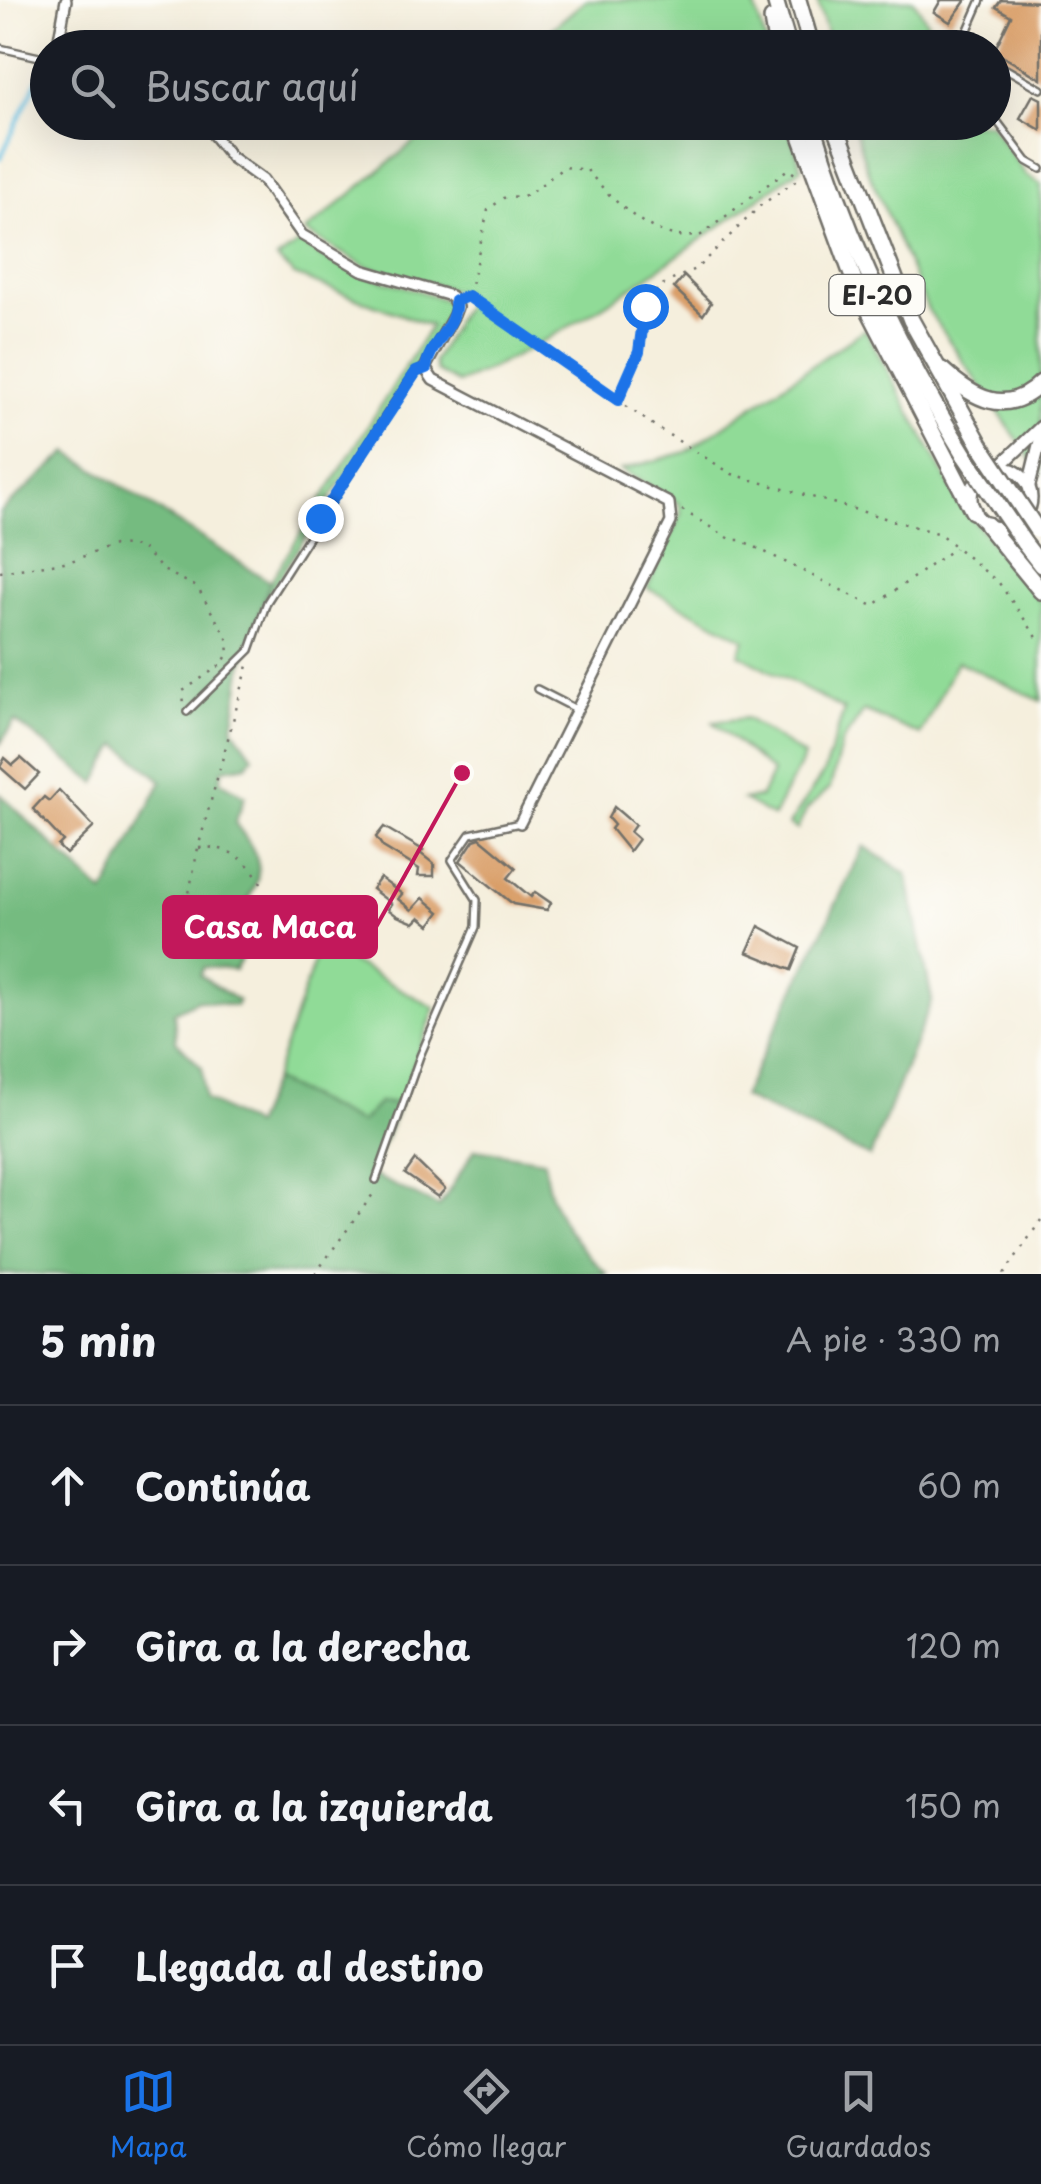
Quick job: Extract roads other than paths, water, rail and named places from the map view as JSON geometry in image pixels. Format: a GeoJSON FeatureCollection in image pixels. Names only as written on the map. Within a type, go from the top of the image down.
{"type":"FeatureCollection","features":[{"type":"Feature","properties":{"kind":"highway"},"geometry":{"type":"LineString","coordinates":[[772,0],[775,30]]}},
{"type":"Feature","properties":{"kind":"highway"},"geometry":{"type":"LineString","coordinates":[[772,0],[783,30]]}},
{"type":"Feature","properties":{"kind":"highway"},"geometry":{"type":"LineString","coordinates":[[798,0],[807,30]]}},
{"type":"Feature","properties":{"kind":"highway"},"geometry":{"type":"LineString","coordinates":[[803,140],[855,283],[973,510]]}},
{"type":"Feature","properties":{"kind":"highway","name":"EI-20"},"geometry":{"type":"LineString","coordinates":[[818,140],[843,214],[883,309],[965,456],[1041,564]]}},
{"type":"Feature","properties":{"kind":"highway","name":"EI-20"},"geometry":{"type":"LineString","coordinates":[[841,140],[881,252],[931,361],[980,446],[1039,532]]}},
{"type":"Feature","properties":{"kind":"highway"},"geometry":{"type":"LineString","coordinates":[[931,361],[970,394],[996,404],[1030,394],[1041,384]]}},
{"type":"Feature","properties":{"kind":"highway"},"geometry":{"type":"LineString","coordinates":[[986,524],[1041,591]]}},
{"type":"Feature","properties":{"kind":"street"},"geometry":{"type":"LineString","coordinates":[[59,30],[66,0]]}},
{"type":"Feature","properties":{"kind":"street"},"geometry":{"type":"LineString","coordinates":[[217,140],[231,157],[262,180],[302,235],[362,270],[446,293],[455,301],[454,315],[427,358],[426,368],[433,380],[669,503],[672,522],[520,823]]}},
{"type":"Feature","properties":{"kind":"street"},"geometry":{"type":"LineString","coordinates":[[1041,427],[999,467],[974,482],[973,510],[986,524],[1010,527],[1021,521],[1030,508],[1029,486],[1041,437]]}},
{"type":"Feature","properties":{"kind":"street"},"geometry":{"type":"LineString","coordinates":[[999,467],[1013,469],[1029,486]]}},
{"type":"Feature","properties":{"kind":"lane"},"geometry":{"type":"LineString","coordinates":[[967,30],[981,0]]}},
{"type":"Feature","properties":{"kind":"lane"},"geometry":{"type":"LineString","coordinates":[[0,48],[30,55]]}},
{"type":"Feature","properties":{"kind":"lane"},"geometry":{"type":"LineString","coordinates":[[1011,72],[1041,89]]}},
{"type":"Feature","properties":{"kind":"lane"},"geometry":{"type":"LineString","coordinates":[[1011,139],[1027,161],[1041,169]]}},
{"type":"Feature","properties":{"kind":"lane"},"geometry":{"type":"LineString","coordinates":[[187,712],[250,650],[266,602],[395,402],[416,372],[426,368]]}},
{"type":"Feature","properties":{"kind":"lane"},"geometry":{"type":"LineString","coordinates":[[537,689],[578,711]]}},
{"type":"Feature","properties":{"kind":"lane"},"geometry":{"type":"LineString","coordinates":[[376,1180],[420,1056],[476,927],[476,900],[452,860],[470,834],[520,823]]}},
{"type":"Feature","properties":{"kind":"waterway"},"geometry":{"type":"LineString","coordinates":[[0,159],[30,96]]}},
{"type":"Feature","properties":{"kind":"place","name":"Casa Maca"},"geometry":{"type":"Point","coordinates":[462,773]}}]}
